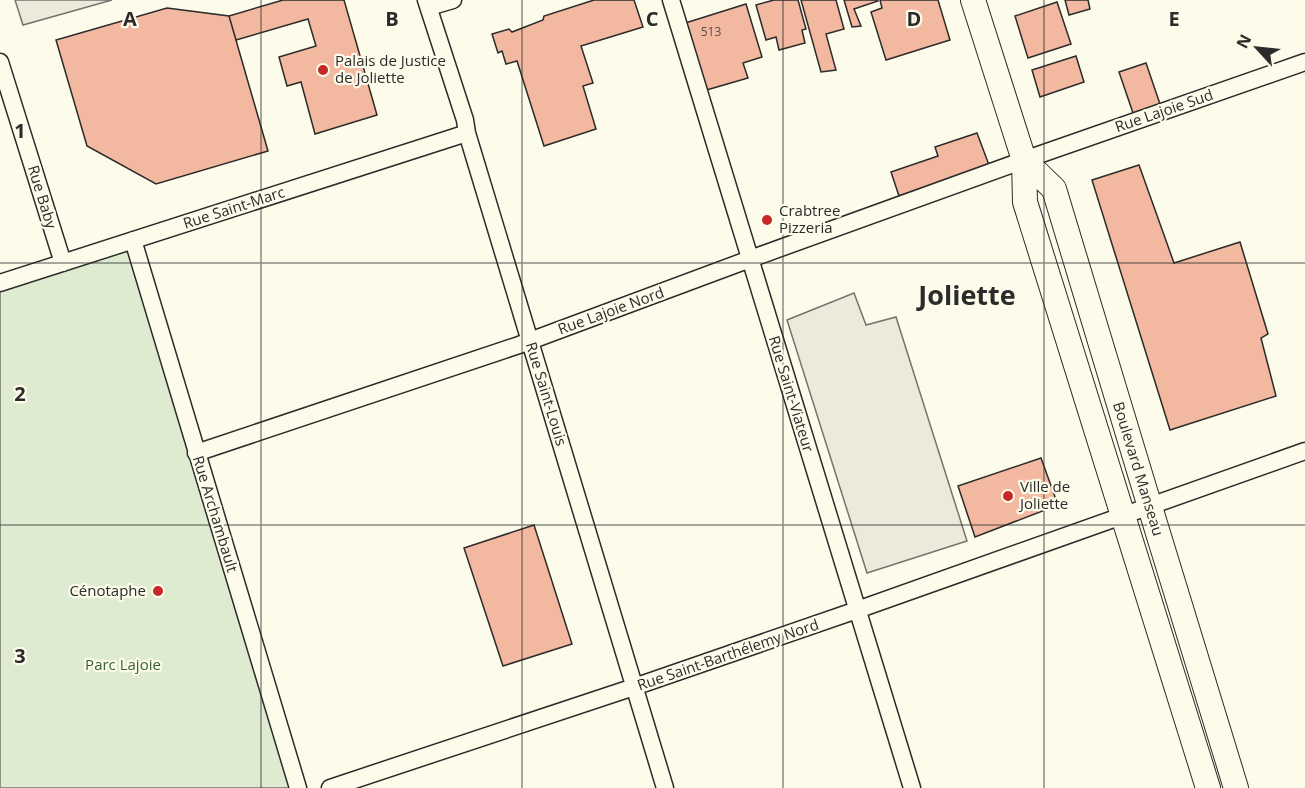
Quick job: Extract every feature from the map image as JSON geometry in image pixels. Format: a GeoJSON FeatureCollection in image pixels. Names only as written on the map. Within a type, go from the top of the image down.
{"type":"FeatureCollection","features":[{"type":"Feature","properties":{"kind":"main road","name":"Boulevard Manseau"},"geometry":{"type":"LineString","coordinates":[[973,0],[1024,160],[1026,202],[1208,788]]}},
{"type":"Feature","properties":{"kind":"main road","name":"Boulevard Manseau"},"geometry":{"type":"LineString","coordinates":[[1024,160],[1054,189],[1236,788]]}},
{"type":"Feature","properties":{"kind":"street"},"geometry":{"type":"LineString","coordinates":[[427,4],[453,0]]}},
{"type":"Feature","properties":{"kind":"street","name":"Rue Saint-Viateur"},"geometry":{"type":"LineString","coordinates":[[671,0],[912,788]]}},
{"type":"Feature","properties":{"kind":"street","name":"Rue Saint-Louis"},"geometry":{"type":"LineString","coordinates":[[427,4],[465,120],[665,788]]}},
{"type":"Feature","properties":{"kind":"street","name":"Rue Baby"},"geometry":{"type":"LineString","coordinates":[[0,62],[63,263]]}},
{"type":"Feature","properties":{"kind":"street","name":"Rue Lajoie Sud"},"geometry":{"type":"LineString","coordinates":[[1024,160],[1305,62]]}},
{"type":"Feature","properties":{"kind":"street","name":"Rue Saint-Marc"},"geometry":{"type":"LineString","coordinates":[[0,283],[468,133]]}},
{"type":"Feature","properties":{"kind":"street","name":"Rue Lajoie Nord"},"geometry":{"type":"LineString","coordinates":[[196,453],[530,341],[1024,160]]}},
{"type":"Feature","properties":{"kind":"street","name":"Rue Archambault"},"geometry":{"type":"LineString","coordinates":[[133,240],[298,788]]}},
{"type":"Feature","properties":{"kind":"street","name":"Rue Saint-Barthélemy Nord"},"geometry":{"type":"LineString","coordinates":[[330,788],[857,610],[1305,451]]}},
{"type":"Feature","properties":{"kind":"green space","name":"Parc Lajoie"},"geometry":{"type":"Polygon","coordinates":[[[133,240],[297,788],[0,788],[0,283],[133,240]]]}},
{"type":"Feature","properties":{"kind":"shaded area"},"geometry":{"type":"Polygon","coordinates":[[[15,0],[112,0],[23,25],[15,0]]]}},
{"type":"Feature","properties":{"kind":"shaded area"},"geometry":{"type":"Polygon","coordinates":[[[854,293],[866,325],[896,317],[967,541],[867,573],[787,320],[854,293]]]}},
{"type":"Feature","properties":{"kind":"building","name":"Palais de Justice de Joliette"},"geometry":{"type":"Polygon","coordinates":[[[283,0],[344,0],[377,115],[315,134],[301,82],[287,86],[279,57],[316,46],[308,19],[236,40],[229,16],[283,0]]]}},
{"type":"Feature","properties":{"kind":"building"},"geometry":{"type":"Polygon","coordinates":[[[594,0],[634,0],[643,27],[581,46],[593,83],[583,86],[596,129],[544,146],[517,61],[506,64],[502,51],[498,53],[492,34],[509,29],[512,32],[543,20],[544,16],[594,0]]]}},
{"type":"Feature","properties":{"kind":"building"},"geometry":{"type":"Polygon","coordinates":[[[774,0],[798,0],[806,29],[802,30],[805,43],[779,50],[776,37],[766,40],[756,5],[774,0]]]}},
{"type":"Feature","properties":{"kind":"building"},"geometry":{"type":"Polygon","coordinates":[[[801,0],[836,0],[844,29],[826,34],[836,70],[821,72],[801,0]]]}},
{"type":"Feature","properties":{"kind":"building"},"geometry":{"type":"Polygon","coordinates":[[[844,0],[878,1],[854,9],[861,26],[852,27],[844,0]]]}},
{"type":"Feature","properties":{"kind":"building"},"geometry":{"type":"Polygon","coordinates":[[[880,0],[938,0],[950,40],[886,60],[871,12],[882,8],[880,0]]]}},
{"type":"Feature","properties":{"kind":"building"},"geometry":{"type":"Polygon","coordinates":[[[1065,0],[1088,0],[1090,9],[1069,15],[1065,0]]]}},
{"type":"Feature","properties":{"kind":"building"},"geometry":{"type":"Polygon","coordinates":[[[1057,2],[1071,44],[1028,58],[1015,16],[1057,2]]]}},
{"type":"Feature","properties":{"kind":"building"},"geometry":{"type":"Polygon","coordinates":[[[746,4],[762,57],[743,63],[748,78],[703,91],[682,24],[746,4]]]}},
{"type":"Feature","properties":{"kind":"building"},"geometry":{"type":"Polygon","coordinates":[[[167,8],[229,16],[268,151],[156,184],[87,146],[56,40],[167,8]]]}},
{"type":"Feature","properties":{"kind":"building"},"geometry":{"type":"Polygon","coordinates":[[[1076,56],[1084,82],[1040,97],[1032,70],[1076,56]]]}},
{"type":"Feature","properties":{"kind":"building"},"geometry":{"type":"Polygon","coordinates":[[[1146,63],[1160,104],[1133,113],[1119,72],[1146,63]]]}},
{"type":"Feature","properties":{"kind":"building"},"geometry":{"type":"Polygon","coordinates":[[[977,133],[989,165],[899,196],[891,172],[938,156],[935,147],[977,133]]]}},
{"type":"Feature","properties":{"kind":"building"},"geometry":{"type":"Polygon","coordinates":[[[1139,165],[1174,263],[1240,242],[1268,334],[1261,338],[1276,396],[1170,430],[1092,180],[1139,165]]]}},
{"type":"Feature","properties":{"kind":"building","name":"Ville de Joliette"},"geometry":{"type":"Polygon","coordinates":[[[1041,458],[1058,505],[975,537],[958,486],[1041,458]]]}},
{"type":"Feature","properties":{"kind":"building"},"geometry":{"type":"Polygon","coordinates":[[[534,525],[572,644],[503,666],[464,548],[534,525]]]}},
{"type":"Feature","properties":{"kind":"place","name":"Palais de Justice de Joliette"},"geometry":{"type":"Point","coordinates":[323,70]}},
{"type":"Feature","properties":{"kind":"place","name":"Crabtree Pizzeria"},"geometry":{"type":"Point","coordinates":[767,220]}},
{"type":"Feature","properties":{"kind":"place","name":"Ville de Joliette"},"geometry":{"type":"Point","coordinates":[1008,496]}},
{"type":"Feature","properties":{"kind":"place","name":"Cénotaphe"},"geometry":{"type":"Point","coordinates":[158,591]}},
{"type":"Feature","properties":{"kind":"district","name":"Joliette"},"geometry":{"type":"Point","coordinates":[967,296]}}]}
